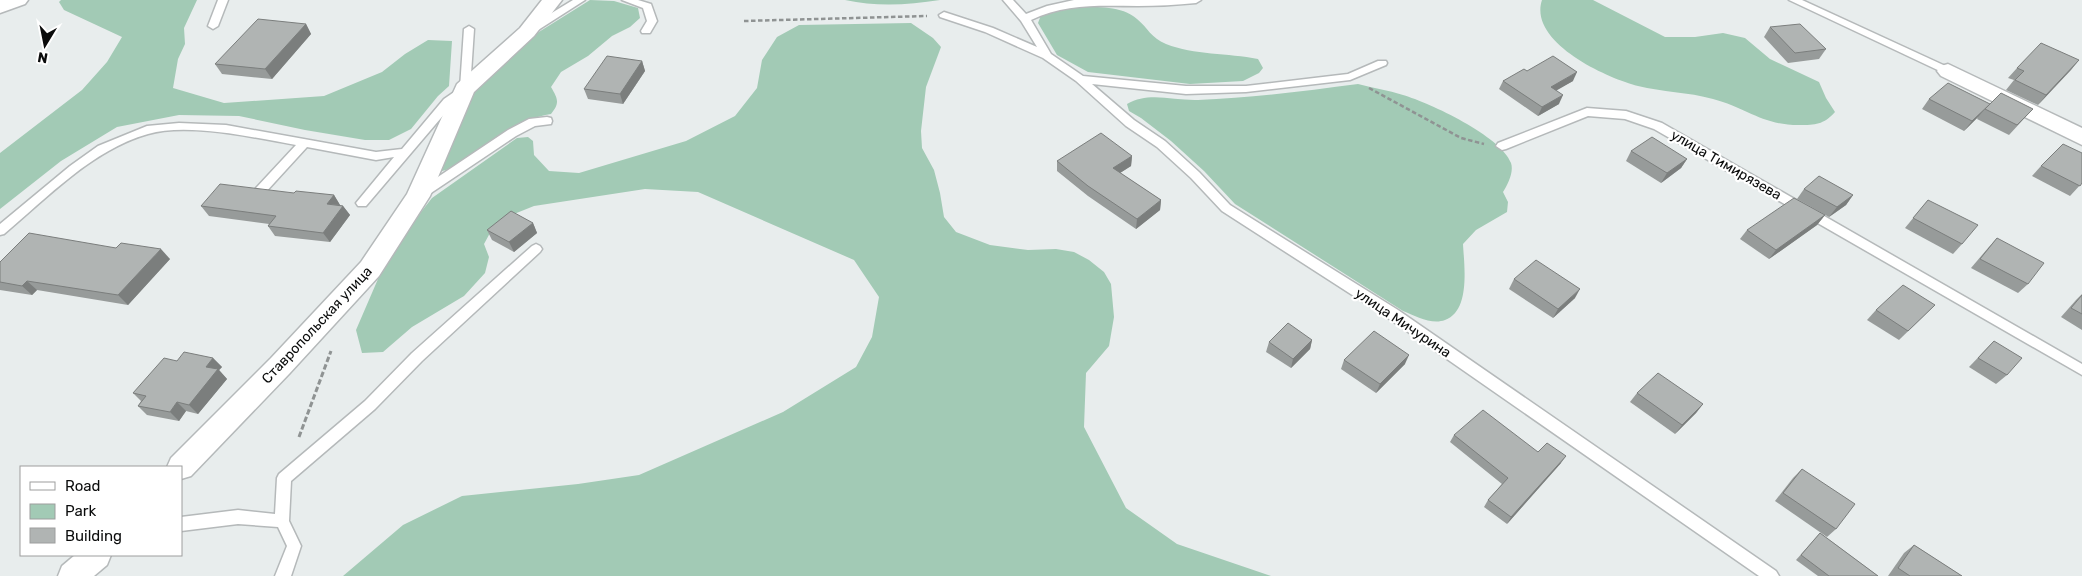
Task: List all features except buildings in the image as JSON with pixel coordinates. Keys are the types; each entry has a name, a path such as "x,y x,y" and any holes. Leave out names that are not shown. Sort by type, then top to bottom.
{"street":[{"path":"0,7 18,0"},
{"name":"Ставропольская улица","path":"182,466 280,366 370,269 418,196 465,89 527,32 552,0"},
{"path":"1948,71 2082,137"}],"lane":[{"path":"213,26 223,0"},
{"path":"527,32 580,0"},
{"path":"627,0 648,6 652,22 646,31"},
{"path":"1008,0 1025,18 1047,56"},
{"path":"1025,18 1054,3 1081,1 1150,3 1196,0"},
{"path":"1794,0 1948,71"},
{"path":"944,15 989,30 1047,56"},
{"path":"362,203 448,102 465,89 469,29"},
{"name":"улица Мичурина","path":"1047,56 1080,79 1130,123 1161,144 1195,175 1226,208 1393,314 1771,576"},
{"path":"1080,79 1186,90 1246,90 1350,77 1382,63"},
{"name":"улица Тимирязева","path":"1502,146 1587,112 1626,115 1658,126 2082,370"},
{"path":"418,196 512,133 533,122 547,121"},
{"path":"0,231 74,169 102,149 147,130 179,127 226,129 376,156 405,152"},
{"path":"260,191 304,144"},
{"path":"283,576 294,546 282,521 284,478 370,405 417,358 536,249"},
{"path":"182,524 238,517 282,521"}],"path":[{"path":"744,22 944,15"},
{"path":"1350,77 1461,138 1481,144 1502,146"},
{"path":"284,478 334,344"}],"green space":[{"path":"61,0 197,0 184,28 185,44 178,59 173,88 224,103 324,96 382,72 405,54 428,40 452,41 449,86 438,96 411,129 389,140 365,140 239,116 179,115 117,127 61,161 0,209 0,153 82,90 107,62 122,37 64,10 59,2"},
{"path":"590,0 614,1 638,8 640,18 630,27 612,36 588,56 561,72 551,87 557,104 551,114 524,122 486,144 450,169 442,171 439,167 472,93 534,35"},
{"path":"845,0 940,0 916,3 869,4"},
{"path":"1542,0 1593,0 1665,37 1695,37 1723,33 1745,38 1770,59 1819,82 1835,112 1828,119 1817,124 1788,125 1765,120 1713,99 1647,88 1624,82 1590,66 1558,44 1547,30 1541,15"},
{"path":"1078,6 1124,11 1137,19 1161,42 1188,50 1258,59 1263,68 1259,73 1243,81 1190,84 1088,72 1057,55 1038,23 1041,15 1053,9"},
{"path":"911,23 933,38 941,47 926,87 921,131 922,148 934,170 944,217 956,232 990,245 1028,250 1056,249 1074,252 1089,260 1104,272 1111,284 1114,317 1109,346 1086,373 1084,427 1126,508 1177,544 1271,576 343,576 403,525 462,496 578,484 639,475 783,412 856,367 872,337 879,297 854,260 698,192 645,189 534,206 509,216 490,233 484,244 489,257 485,273 464,296 412,327 383,352 362,353 356,330 381,272 432,198 517,138 528,137 533,141 534,155 549,171 579,173 686,141 735,116 757,88 762,60 777,37 799,25"},
{"path":"1358,84 1403,95 1446,113 1494,142 1505,153 1511,163 1509,182 1503,192 1508,202 1507,212 1476,230 1463,244 1465,274 1462,297 1459,307 1453,315 1445,320 1429,321 1403,311 1235,204 1204,171 1171,141 1129,111 1127,104 1135,100 1153,97 1189,100 1218,99"}]}
